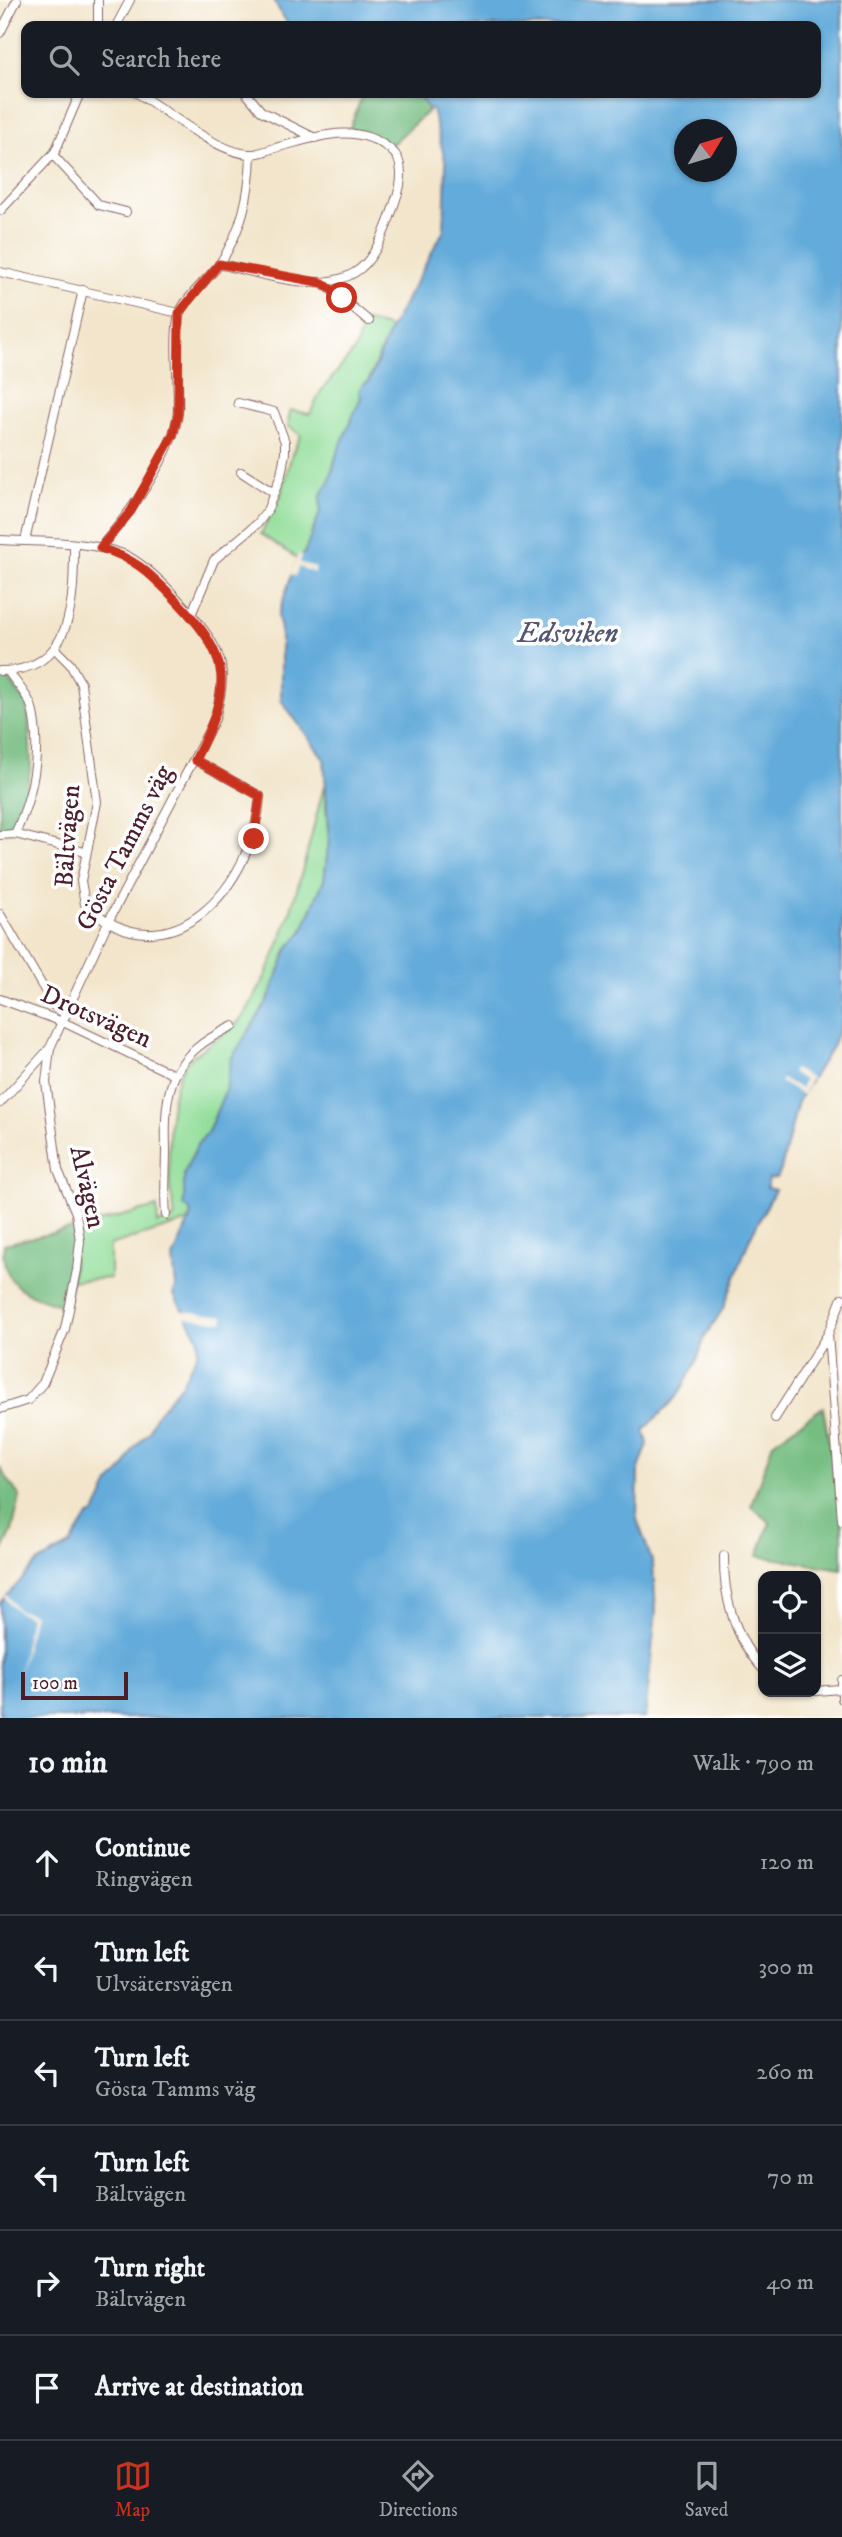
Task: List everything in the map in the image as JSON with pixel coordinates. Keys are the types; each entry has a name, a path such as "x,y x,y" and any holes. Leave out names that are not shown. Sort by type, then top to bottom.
{"street":[{"path":"0,33 17,0"},
{"path":"98,0 98,21"},
{"path":"119,21 130,0"},
{"path":"0,211 53,155 78,98"},
{"path":"146,98 230,150 251,154 315,138 359,132 394,151 400,160 397,198 371,258 356,272 323,283 219,264"},
{"path":"250,98 261,111 315,138"},
{"path":"100,548 131,511 173,435 178,414 179,313 219,264 241,221 250,192 251,154"},
{"path":"53,155 99,205 126,212"},
{"path":"0,272 179,313"},
{"path":"323,283 369,321"},
{"path":"25,541 83,290"},
{"path":"191,615 214,560 258,523 274,492 285,453 285,442 274,412 238,403"},
{"path":"241,472 274,492"},
{"name":"Gösta Tamms väg","path":"0,540 100,548 125,555 144,568 191,615 211,642 221,668 215,719 108,922 63,1022"},
{"path":"15,834 30,802 36,761 32,706 4,671 34,664 56,650 74,601 74,545"},
{"name":"Bältvägen","path":"56,650 70,664 85,702 97,802 81,881 85,904 108,922 134,931 167,933 181,929 220,898 254,839 260,796 195,760"},
{"path":"0,835 15,834 85,852"},
{"path":"0,914 63,1022"},
{"name":"Drotsvägen","path":"0,999 63,1022 174,1075"},
{"name":"Alvägen","path":"0,1409 28,1401 43,1383 65,1329 77,1270 80,1241 76,1213 58,1170 46,1082 50,1048 63,1022"},
{"path":"166,1215 164,1113 174,1075 194,1049 233,1026"},
{"path":"0,1103 50,1048"},
{"path":"775,1418 828,1334 842,1298"},
{"path":"828,1334 842,1520"},
{"path":"724,1556 723,1577 733,1619 746,1646 758,1662"},
{"path":"821,1689 841,1684 842,1699"}],"green space":[{"path":"361,98 421,98 429,110 390,146 350,128"},
{"path":"364,321 391,328 336,456 329,483 321,494 320,512 304,554 297,558 261,534 281,495 292,454 301,435 288,426 290,410 310,414 321,391 355,350"},
{"path":"7,677 28,705 31,764 25,800 12,830 0,831 0,678"},
{"path":"324,786 329,840 324,880 302,932 288,948 268,1000 232,1059 226,1089 208,1132 197,1145 184,1174 191,1216 187,1222 110,1245 110,1278 72,1281 75,1228 157,1207 158,1224 174,1219 170,1188 169,1133 178,1078 191,1058 239,1022 261,986 284,931"},
{"path":"75,1228 72,1281 65,1307 30,1294 13,1281 4,1260 4,1244"},
{"path":"823,1407 839,1503 842,1503 842,1569 758,1556 770,1522 751,1506 773,1443"},
{"path":"0,1468 20,1497 12,1531 0,1556"}],"water":[{"name":"Edsviken","path":"273,0 842,0 842,1020 833,1045 798,1101 781,1170 777,1178 769,1179 767,1188 775,1190 749,1240 724,1307 705,1337 696,1363 677,1397 644,1430 648,1443 638,1472 637,1519 653,1564 656,1611 645,1718 0,1718 0,1603 37,1563 70,1545 88,1517 95,1513 109,1484 125,1467 133,1449 149,1432 154,1418 182,1383 197,1354 199,1339 174,1295 176,1287 173,1258 191,1216 190,1210 184,1206 184,1174 197,1145 208,1132 226,1089 231,1059 268,1000 288,948 302,932 324,880 329,840 324,759 281,700 281,630 278,616 297,558 304,554 320,512 321,494 329,483 336,456 361,397 359,391 363,384 369,382 391,328 444,230 446,164 432,109 429,110 421,98 821,98 821,21 286,21"}],"pier":[{"path":"298,554 302,555 300,563 316,567 314,573 299,567 295,576 290,574"},
{"path":"794,1069 811,1078 803,1095 780,1082 782,1079 800,1088 804,1080 792,1073"},
{"path":"182,1311 224,1316 223,1322 182,1317"},
{"path":"7,1595 18,1610 34,1614 18,1680 30,1617 18,1612 4,1597"}],"route":[{"path":"254,839 260,796 195,760 215,719 220,698 222,682 218,655 191,615 144,568 125,555 100,548 131,511 173,435 178,414 179,313 219,264 323,283 342,298"}]}
